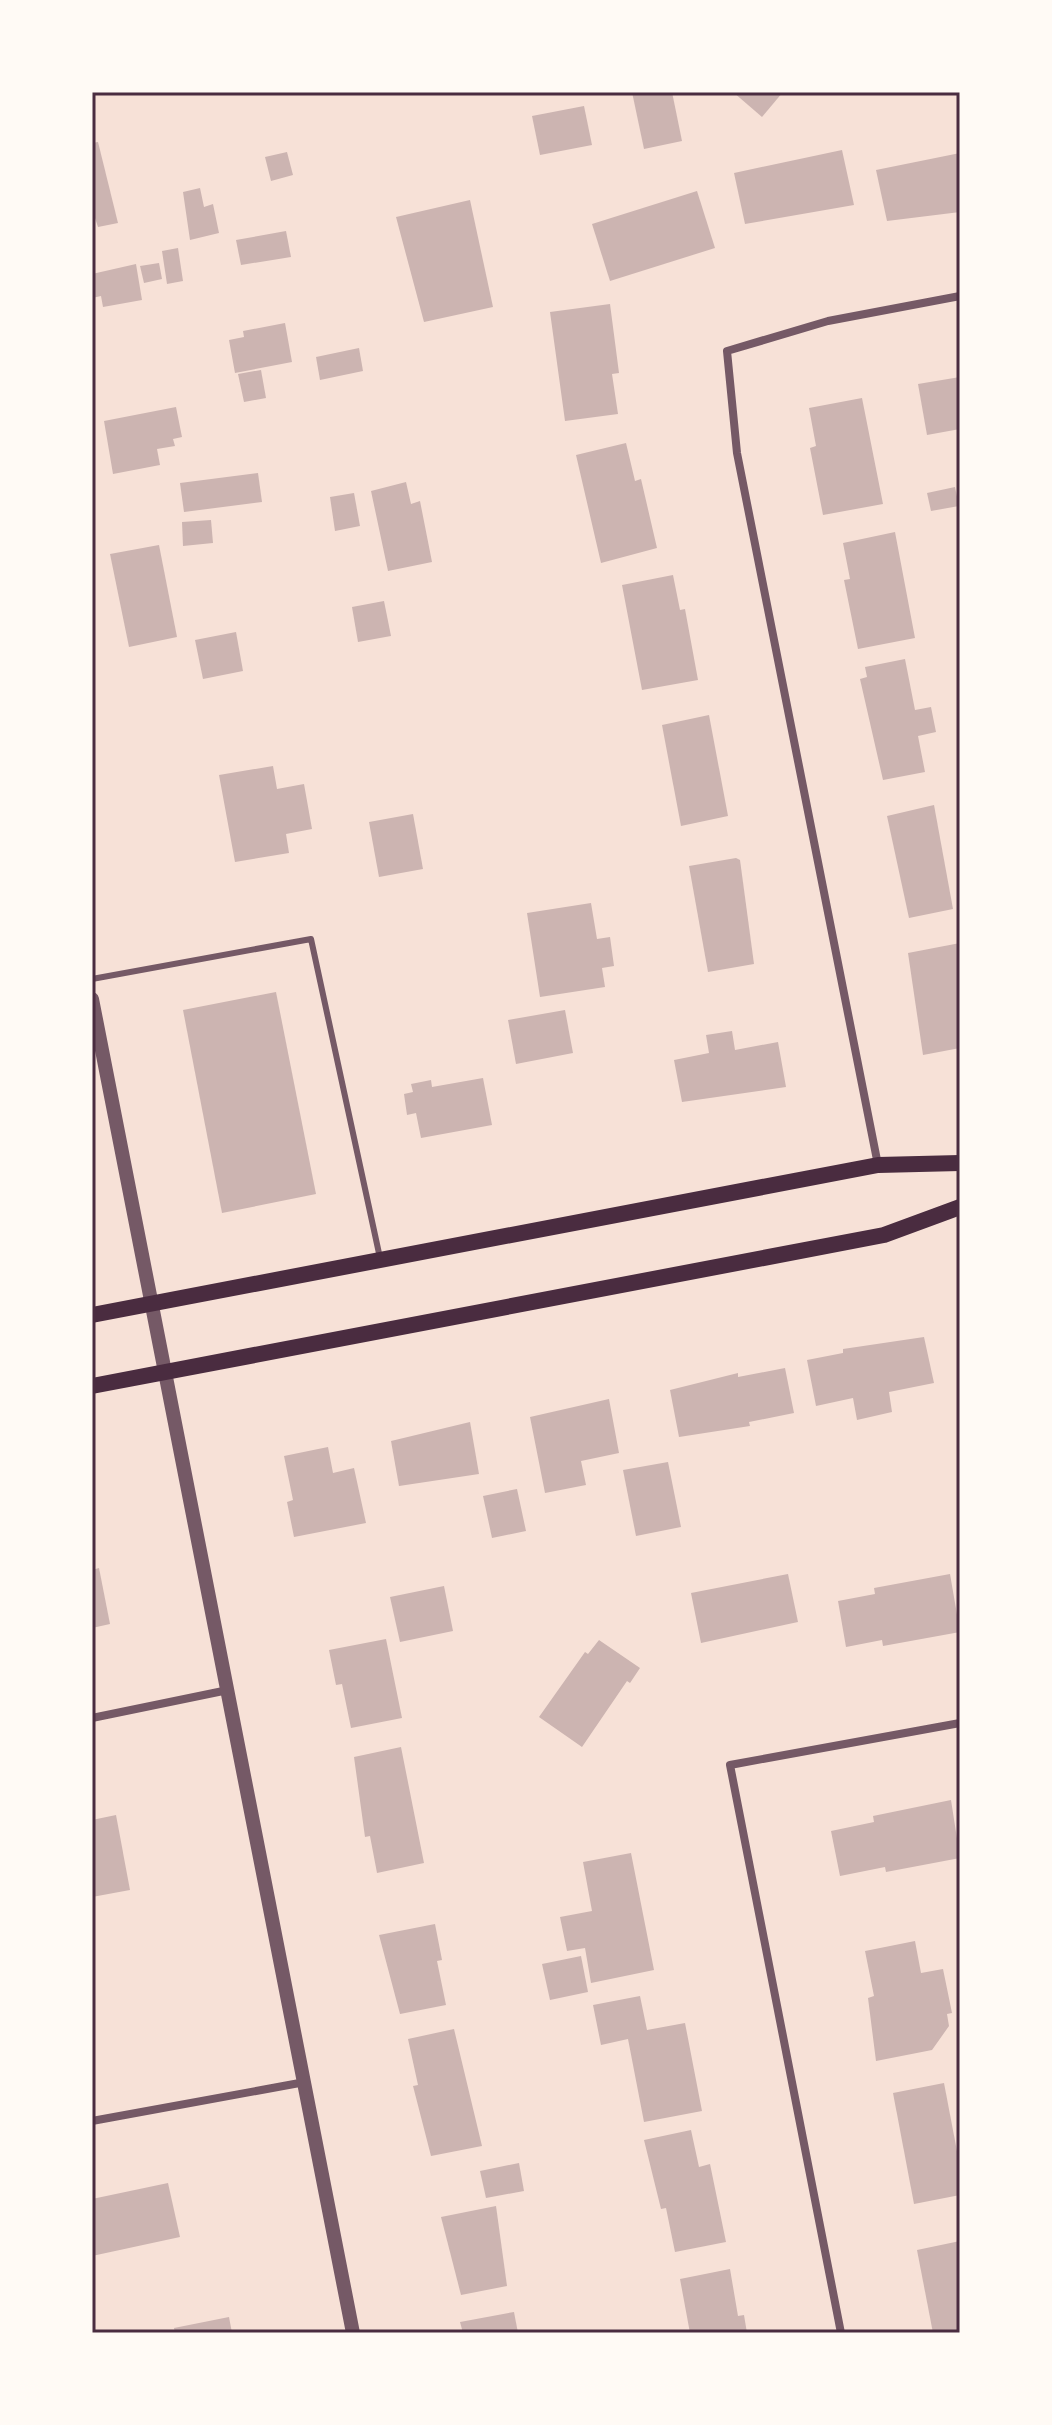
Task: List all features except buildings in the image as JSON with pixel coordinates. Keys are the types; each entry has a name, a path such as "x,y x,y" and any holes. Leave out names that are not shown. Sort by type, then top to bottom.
{"main road":[{"path":"92,1315 878,1165 960,1163"},
{"path":"92,1386 884,1235 960,1207"}],"street":[{"path":"878,1165 737,453 727,351 828,321 960,296"},
{"path":"92,999 353,2333"},
{"path":"92,1718 228,1690"},
{"path":"841,2333 730,1765 960,1723"},
{"path":"92,2121 305,2082"}],"lane":[{"path":"92,979 311,939 380,1261"}]}
